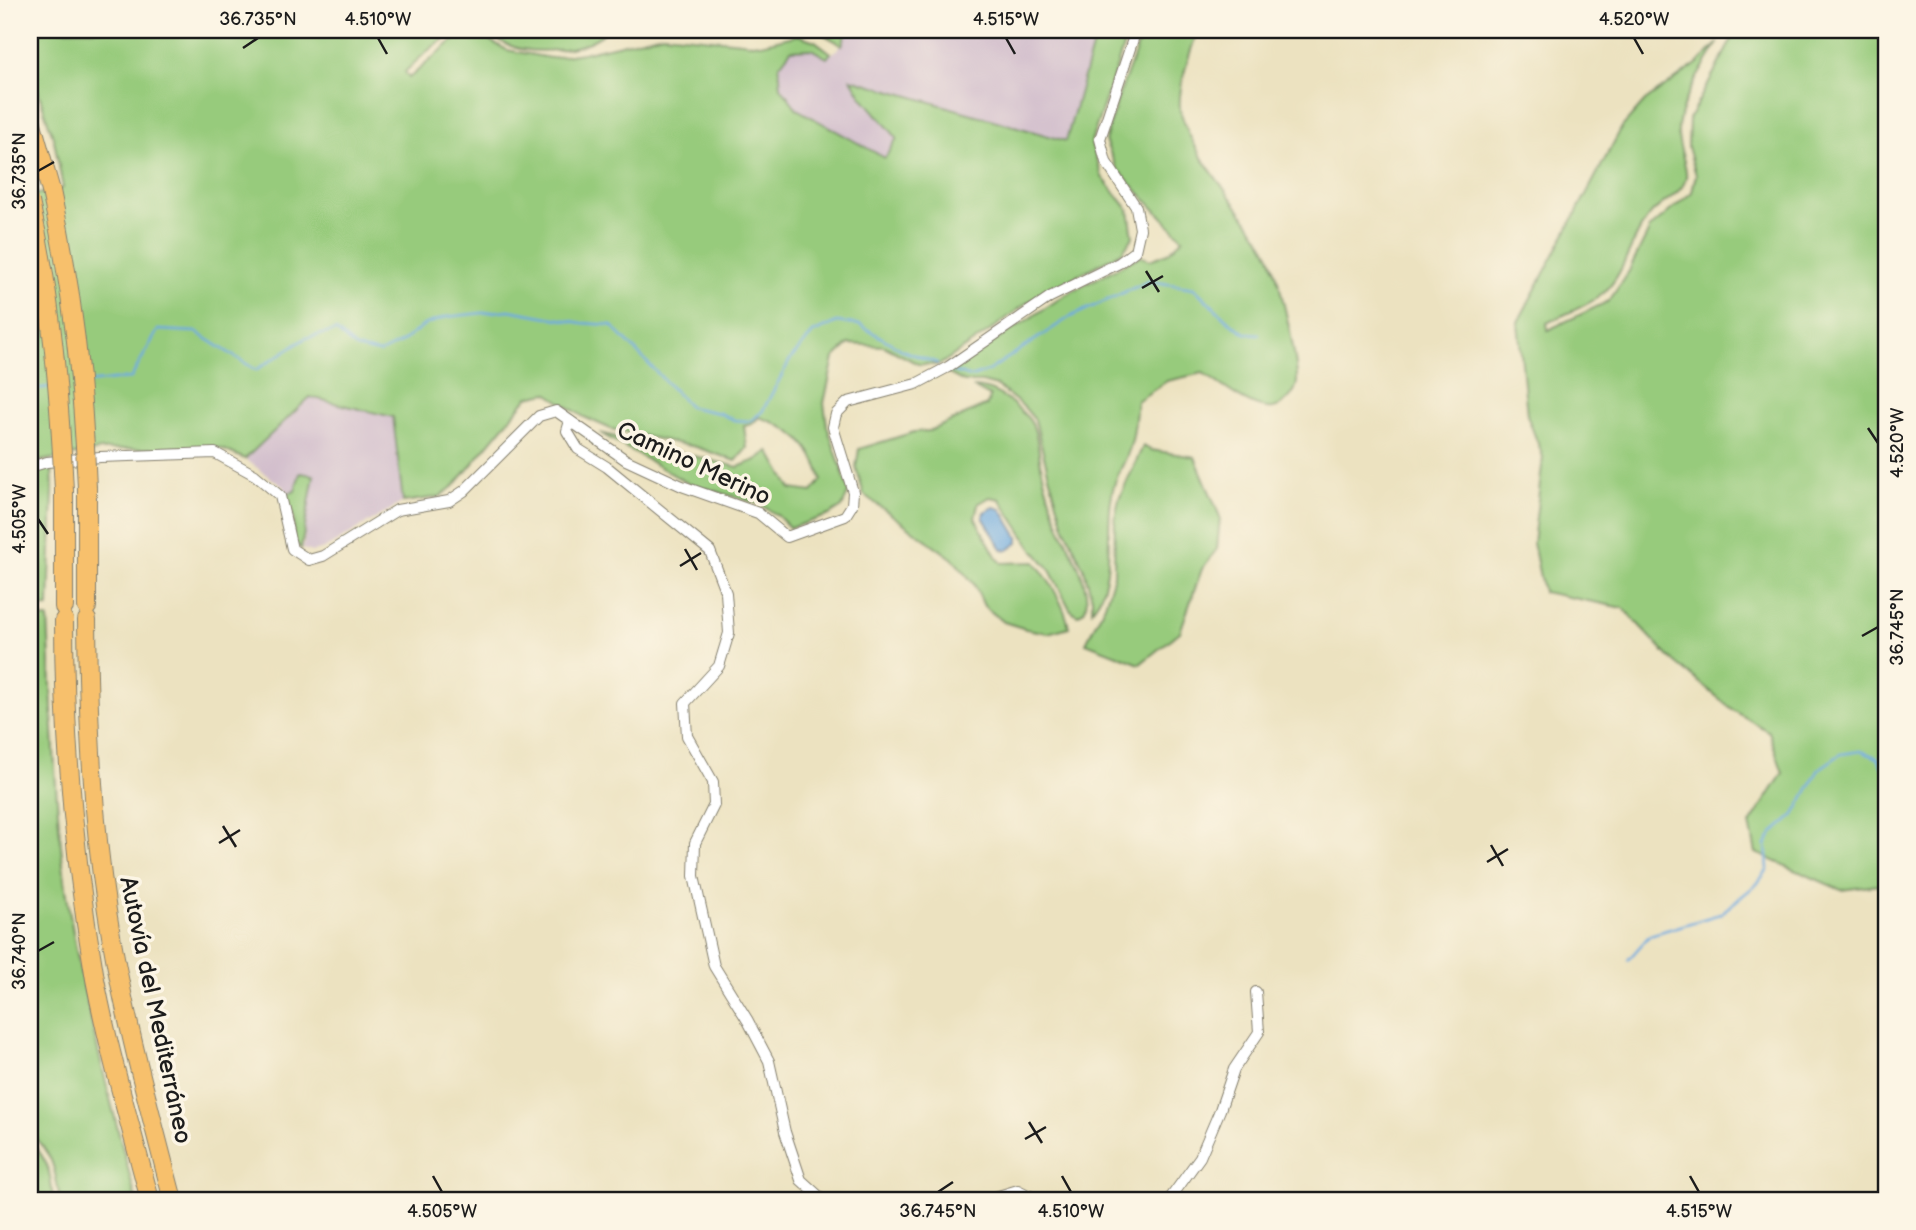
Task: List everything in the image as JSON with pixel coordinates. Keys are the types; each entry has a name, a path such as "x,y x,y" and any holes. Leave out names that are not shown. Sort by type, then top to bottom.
{"highway":[{"name":"Autovía del Mediterráneo","path":"30,117 51,191 71,288 77,334 87,488 87,613 92,774 106,910 139,1068 173,1200"},
{"name":"Autovía del Mediterráneo","path":"30,202 54,336 64,490 69,790 96,981 150,1200"}],"street":[{"name":"Camino Merino","path":"30,467 47,462 100,457 215,453 255,475 280,496 292,549 309,560 323,556 397,510 449,501 464,491 539,416 556,411 626,460 682,486 758,513 787,537 845,516 852,505 853,492 833,427 836,414 848,402 916,384 948,367 1050,298 1119,263 1135,251 1140,229 1136,207 1106,162 1100,139 1136,30"},
{"path":"570,421 567,431 578,449 607,467 710,551 726,593 729,633 719,666 685,703 687,736 713,782 714,805 695,843 694,876 714,966 769,1061 785,1132 801,1180 823,1200"},
{"path":"1169,1200 1200,1157 1234,1069 1259,1032 1256,992"},
{"path":"985,1200 1017,1189 1038,1200"}],"shaded area":[{"path":"847,30 1097,30 1066,141 852,80 862,97 897,138 885,158 797,109 781,87 779,66 790,50 811,49 827,58 842,45"},
{"path":"310,397 393,417 403,502 324,549 312,552 303,549 313,475 295,491 287,494 284,487 245,459"}],"green space":[{"path":"30,30 464,30 439,42 425,53 405,72 409,78 463,35 483,37 507,50 550,58 663,34 761,44 798,35 815,41 831,53 827,58 811,49 791,50 779,66 781,87 797,109 885,158 897,138 862,97 851,79 1066,141 1097,30 1129,30 1091,142 1102,177 1129,210 1133,237 1122,252 1028,302 939,365 918,364 884,346 849,344 834,358 824,403 827,426 849,491 842,507 829,515 790,528 777,515 759,504 688,483 600,433 738,467 769,451 791,489 812,492 822,480 818,467 800,439 782,427 759,417 752,424 744,426 747,448 736,461 696,447 611,429 584,417 547,393 528,397 455,485 439,497 403,502 393,417 310,397 245,459 222,449 195,447 100,450 30,463 30,196 63,188 54,140 30,67"},
{"path":"473,30 607,30 587,43 546,51 508,45 484,32"},
{"path":"816,30 847,30 842,45"},
{"path":"1144,30 1198,30 1182,83 1181,113 1197,150 1268,252 1287,316 1297,382 1289,398 1273,408 1256,406 1203,373 1167,381 1137,401 1131,444 1112,491 1104,586 1092,610 1092,598 1084,569 1064,526 1035,420 1024,407 997,386 982,382 964,382 947,373 1065,295 1140,256 1150,260 1168,253 1183,239 1117,169 1105,141"},
{"path":"1737,30 1886,30 1886,884 1841,890 1756,853 1750,824 1783,773 1769,732 1733,710 1670,658 1623,608 1543,592 1533,543 1543,457 1527,415 1518,322 1622,127 1645,101 1698,63 1718,43 1681,112 1678,135 1686,168 1684,183 1654,210 1643,224 1609,288 1588,304 1547,323 1548,330 1609,301 1629,271 1650,228 1692,192 1696,175 1688,147 1689,119"},
{"path":"973,387 1003,397 1032,423 1050,499 1084,584 1085,609 1077,615 1070,609 1049,568 1031,547 1000,499 990,497 978,504 975,518 1002,563 1035,562 1056,593 1069,627 1048,633 1004,622 984,606 974,584 953,559 864,495 856,467 859,449 914,432 929,431 987,405 990,396"},
{"path":"1143,446 1151,450 1195,457 1220,517 1217,549 1202,569 1180,632 1140,664 1086,643 1105,605 1114,575 1115,517 1119,499"},
{"path":"52,467 49,607 30,608 30,473"},
{"path":"300,473 314,475 301,549 293,540 294,519 287,494 295,491"},
{"path":"48,618 57,804 70,915 92,1023 136,1200 60,1200 49,1156 30,1133 30,619"},
{"path":"30,1141 42,1155 48,1168 53,1200 30,1200"}],"water":[{"path":"994,507 1001,509 1018,537 1018,543 1008,550 1002,549 983,517 984,512"}],"waterway":[{"path":"952,371 971,377 988,371 1070,317 1149,281 1194,288 1227,320 1245,333 1259,334"},
{"path":"87,383 131,378 158,330 196,332 256,370 306,338 336,331 356,348 380,353 402,342 424,325 446,317 509,310 582,323 611,325 690,407 719,413 734,420 750,421 762,412 790,360 813,333 837,322 860,325 904,351 937,363"},
{"path":"30,390 49,387"},
{"path":"1628,960 1650,935 1720,914 1757,884 1768,869 1766,845 1772,834 1794,815 1819,769 1841,754 1861,751 1878,758 1886,775"}]}
